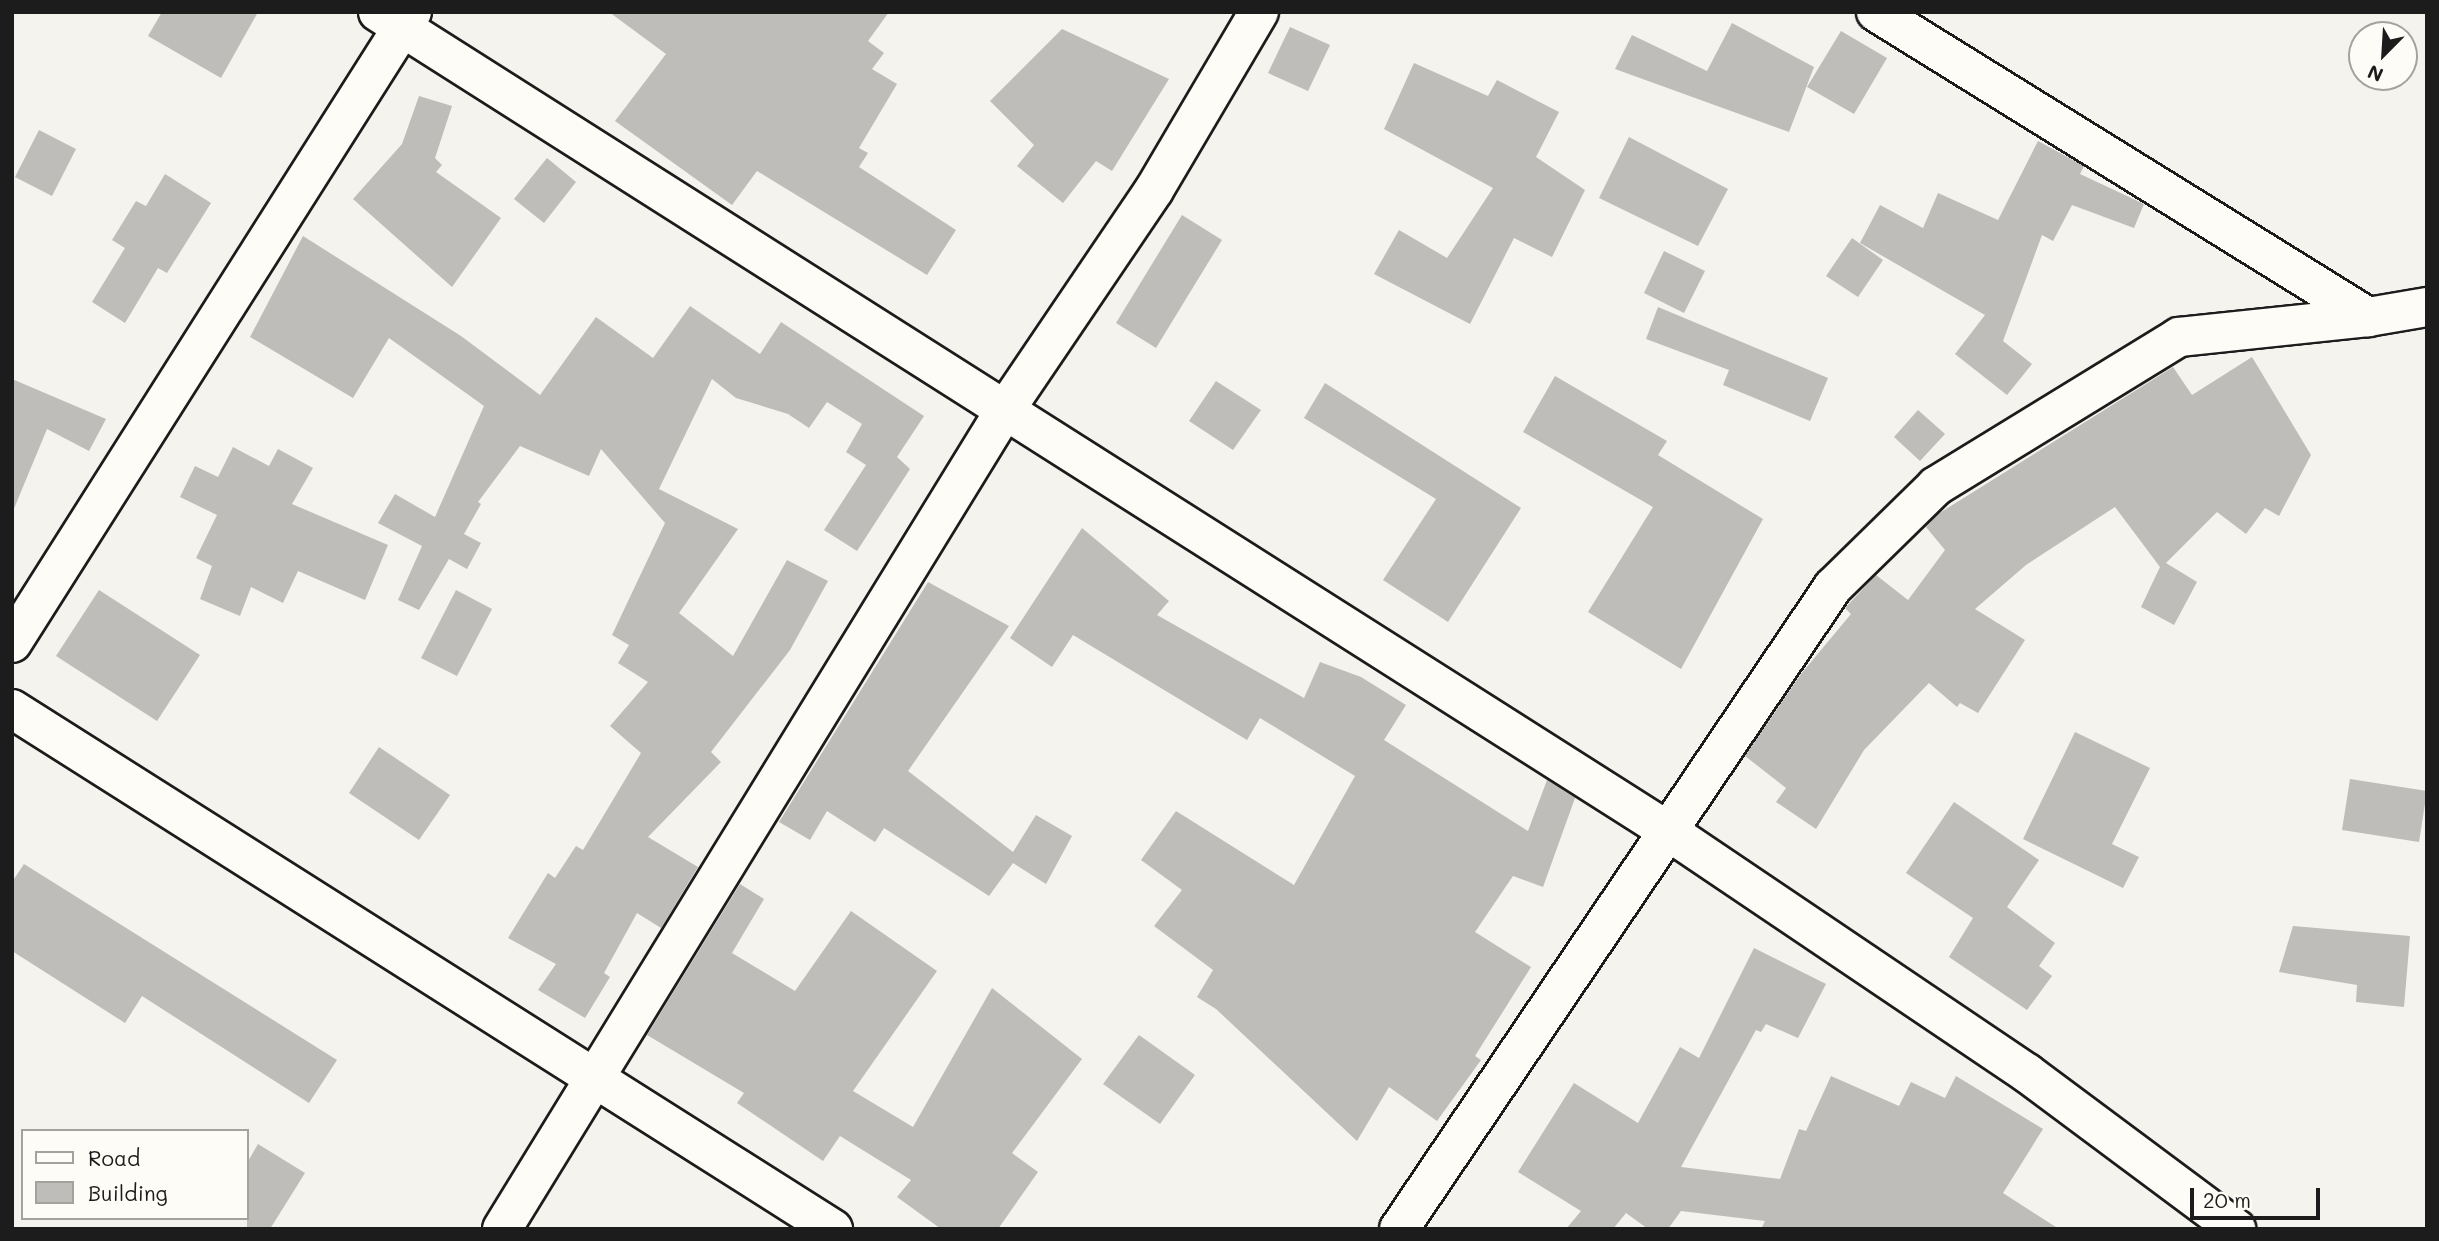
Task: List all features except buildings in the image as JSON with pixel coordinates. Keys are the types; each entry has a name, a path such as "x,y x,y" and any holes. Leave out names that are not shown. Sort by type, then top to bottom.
{"street":[{"path":"502,1229 1003,413 1154,190 1259,12"},
{"path":"1876,12 2368,317"},
{"path":"12,643 397,17 1003,413 1668,831 2027,1073 2235,1229"},
{"path":"1399,1229 1833,587 1936,486 2179,337 2368,317 2427,307"},
{"path":"12,709 833,1229"}]}
